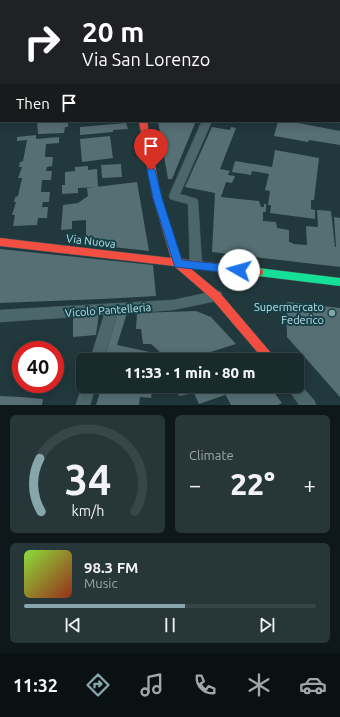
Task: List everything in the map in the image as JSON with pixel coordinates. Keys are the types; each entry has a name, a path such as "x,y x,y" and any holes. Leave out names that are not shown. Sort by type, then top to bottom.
{"street":[{"path":"143,122 151,170 178,264 216,296 265,353"},
{"path":"174,196 207,122"},
{"path":"158,198 174,196 193,202 196,264"},
{"name":"Via Nuova","path":"0,242 340,282"},
{"name":"Vicolo Pantelleria","path":"1,317 173,305 216,296"},
{"path":"99,353 112,310"},
{"path":"83,405 87,393"},
{"path":"299,393 309,405"}],"building":[{"path":"37,122 68,122 68,127 65,127 64,133 38,134"},
{"path":"158,122 196,122 172,179 168,179"},
{"path":"278,122 293,122 340,131 340,145 309,140 308,142 274,136"},
{"path":"126,123 128,129 80,135 80,127"},
{"path":"212,127 230,130 231,127 236,128 220,169 230,171 228,175 235,176 232,183 226,182 221,197 259,201 261,207 264,207 264,204 266,204 266,212 263,212 263,221 276,222 277,228 289,230 289,242 293,244 307,245 306,226 318,227 317,210 331,211 335,247 334,217 340,218 340,267 212,252 215,193 185,187"},
{"path":"36,135 36,139 59,137 59,143 46,144 45,157 53,157 52,166 47,167 46,171 52,171 51,180 42,180 41,192 50,192 49,202 43,202 42,207 48,207 47,218 38,218 37,225 13,226 15,215 12,215 16,202 14,202 15,197 18,196 22,178 18,178 22,167 19,167 20,162 23,161 27,140 17,141 17,137"},
{"path":"110,136 113,158 82,162 80,139"},
{"path":"275,150 319,158 314,200 311,200 311,209 315,210 315,219 270,213 271,205 268,205 270,191 265,190 269,174 252,171 251,175 232,172 235,161 272,167"},
{"path":"121,164 122,177 102,178 101,165"},
{"path":"88,166 88,170 97,169 98,187 78,188 78,193 62,194 62,185 65,185 65,172 75,171 75,167"},
{"path":"137,182 149,251 86,244 86,220 72,221 72,229 61,230 63,205 78,203 88,196 87,188"},
{"path":"0,249 153,265 156,296 0,303"},
{"path":"286,303 340,308 340,397 304,356 304,353 301,353 287,337"},
{"path":"196,311 211,317 236,344 207,353 161,353 151,344 143,344 141,329 136,329 137,313"},
{"path":"114,313 127,313 117,345 154,353 103,353"},
{"path":"99,314 96,335 73,337 73,316"},
{"path":"100,393 152,393 151,398 140,397 139,405 96,405"},
{"path":"178,393 194,393 179,396"},
{"path":"194,393 224,393 225,395 199,404"},
{"path":"225,393 274,393 282,403 278,405 231,405"},
{"path":"0,396 43,399 42,405 0,405"}],"traffic: fast":[{"path":"258,272 340,282"}],"traffic: jam":[{"path":"143,122 157,198 178,264 216,296 265,353"},
{"path":"0,242 258,272"}],"place":[{"name":"Supermercato Federico","path":"332,313"}],"route":[{"path":"151,170 178,264 196,264 239,270"}]}
